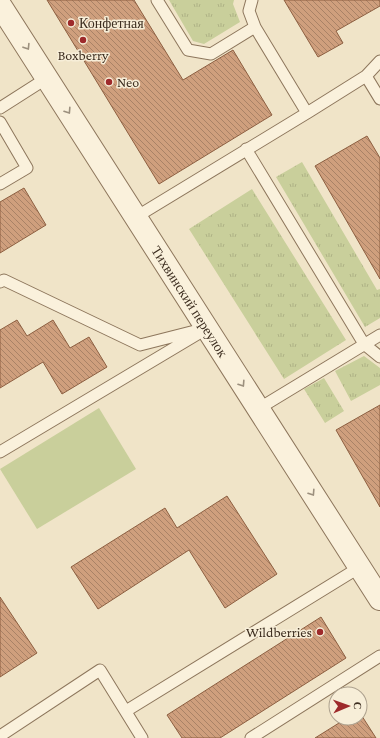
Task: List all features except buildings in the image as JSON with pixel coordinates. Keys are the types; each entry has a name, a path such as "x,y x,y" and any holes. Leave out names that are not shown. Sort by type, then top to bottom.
{"street":[{"name":"Тихвинский переулок","path":"0,5 380,599"}],"lane":[{"path":"157,0 188,50 210,54 255,27"},
{"path":"252,0 249,11 255,27 307,112"},
{"path":"136,217 366,76 380,61"},
{"path":"366,76 380,99"},
{"path":"0,108 47,78"},
{"path":"0,122 27,168 0,184"},
{"path":"246,149 364,344 380,357"},
{"path":"0,282 4,280 140,345 206,328"},
{"path":"0,452 206,328"},
{"path":"258,409 380,335"},
{"path":"126,712 360,568"},
{"path":"252,738 380,656"},
{"path":"0,736 100,670 142,738"}],"green space":[{"path":"169,0 234,0 233,4 240,22 204,44 193,41"},
{"path":"302,162 377,290 380,289 380,318 365,327 276,177"},
{"path":"252,189 346,340 284,379 189,229"},
{"path":"364,356 380,368 380,385 351,401 335,371"},
{"path":"324,378 344,411 325,423 304,389"},
{"path":"99,408 136,469 37,529 0,469"}],"place":[{"name":"Конфетная","path":"71,23"},
{"name":"Boxberry","path":"83,40"},
{"name":"Neo","path":"109,82"},
{"name":"Wildberries","path":"320,632"}]}
